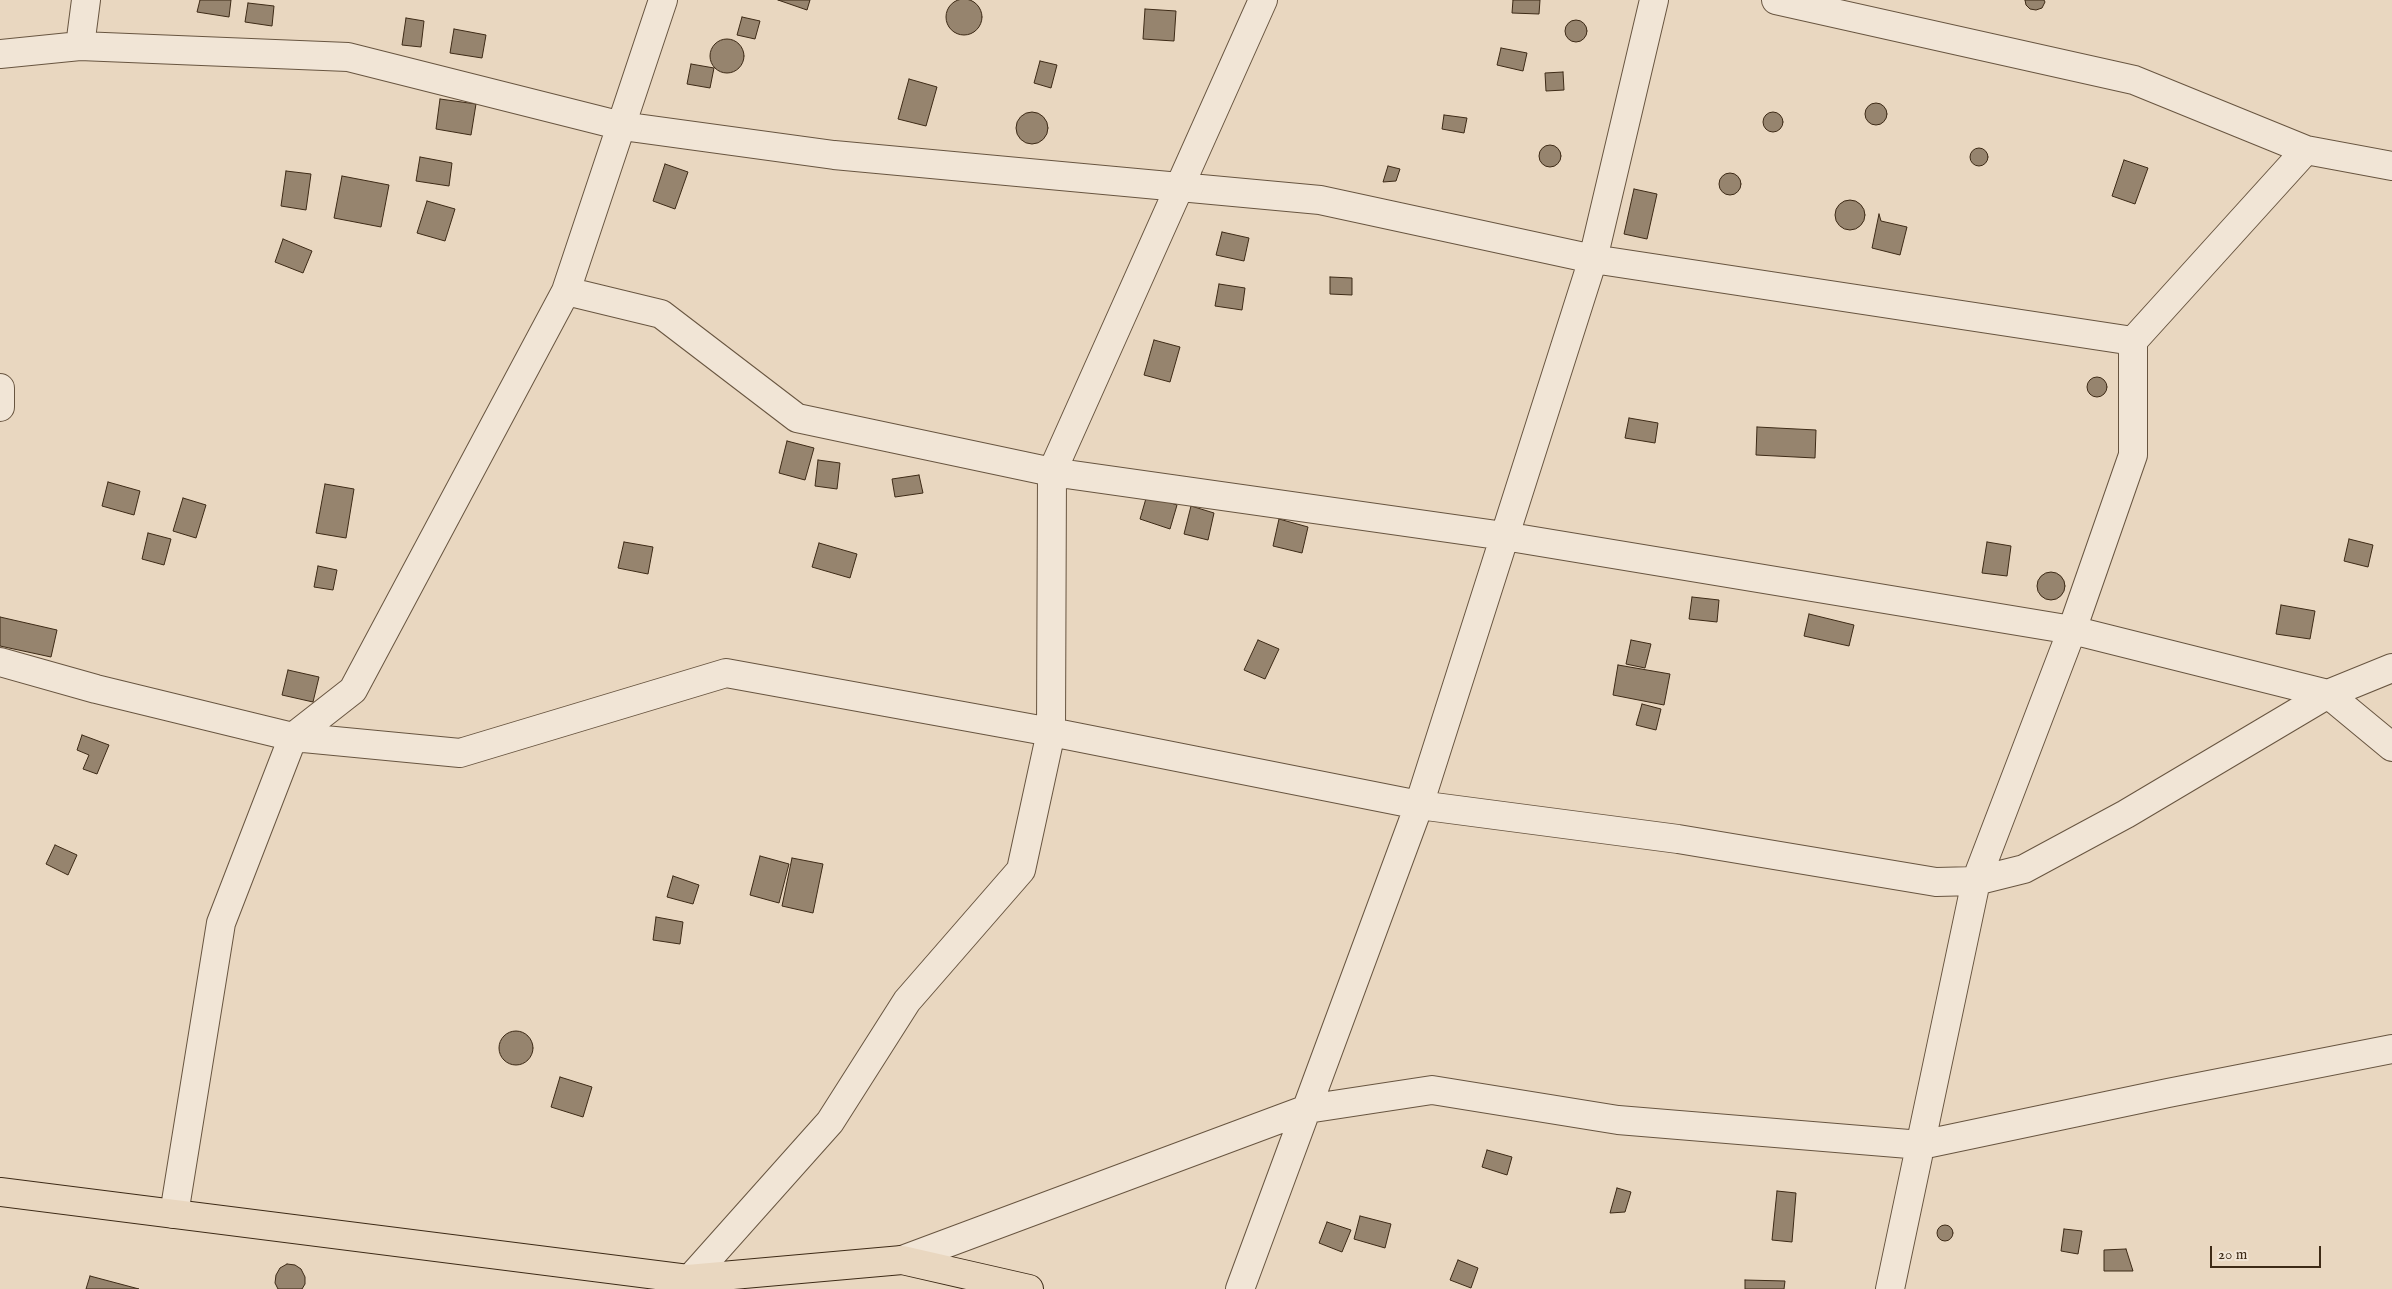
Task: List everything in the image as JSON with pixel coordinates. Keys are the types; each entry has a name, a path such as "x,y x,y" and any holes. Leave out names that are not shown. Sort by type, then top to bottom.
{"main road":[{"path":"0,1192 684,1284 902,1260 1029,1289"}],"street":[{"path":"80,46 86,0"},
{"path":"174,1214 222,923 293,736 352,690 566,291 663,0"},
{"path":"684,1284 830,1122 907,1001 1021,870 1051,732 1052,472 1263,0"},
{"path":"1240,1289 1420,805 1593,259 1654,0"},
{"path":"1776,0 2134,80 2306,150 2392,166"},
{"path":"0,54 80,46 348,56 622,126 834,155 1320,200 1593,259 2133,341"},
{"path":"1890,1289 1976,881 2072,630 2133,456 2133,341 2306,150"},
{"path":"566,291 661,314 797,418 1052,472 1504,536 2072,630 2328,694 2392,747"},
{"path":"0,388 0,407"},
{"path":"0,662 96,689 293,736 460,753 726,673 1051,732 1420,805 1678,839 1936,882 1976,881 2024,869 2126,814 2328,694 2392,668"},
{"path":"902,1260 1307,1109 1432,1090 1618,1120 1921,1145 2168,1093 2392,1050"}],"building":[{"path":"964,-1 971,0 977,4 981,10 981,24 977,30 971,34 964,35 957,34 951,30 947,24 946,17 947,10 951,4 957,0"},
{"path":"200,0 231,0 229,17 197,12"},
{"path":"778,0 810,0 807,10"},
{"path":"1513,0 1540,0 1539,14 1512,13"},
{"path":"2025,0 2044,0 2045,2 2042,8 2036,10 2030,9 2026,5"},
{"path":"248,3 274,6 272,26 245,22"},
{"path":"1145,9 1176,11 1174,41 1143,39"},
{"path":"742,17 760,21 755,39 737,35"},
{"path":"406,18 424,21 421,47 402,45"},
{"path":"1576,20 1584,23 1587,31 1584,39 1576,42 1568,39 1565,31 1568,23"},
{"path":"454,29 486,35 482,58 450,53"},
{"path":"727,39 734,40 739,44 743,49 743,63 739,68 734,72 727,73 720,72 715,68 711,63 710,56 711,49 715,44 720,40"},
{"path":"1501,48 1527,53 1523,71 1497,65"},
{"path":"1040,61 1057,65 1051,88 1034,83"},
{"path":"691,64 714,68 710,88 687,84"},
{"path":"1563,72 1564,90 1546,91 1545,73"},
{"path":"909,79 937,87 926,126 898,119"},
{"path":"440,99 476,104 471,135 436,129"},
{"path":"1872,103 1880,103 1887,110 1887,118 1880,125 1872,125 1865,118 1865,110"},
{"path":"1032,112 1038,113 1043,117 1047,122 1047,134 1043,139 1038,143 1032,144 1026,143 1021,139 1017,134 1016,128 1017,122 1021,117 1026,113"},
{"path":"1773,112 1780,115 1783,122 1780,129 1773,132 1766,129 1763,122 1766,115"},
{"path":"1444,115 1467,118 1464,133 1442,129"},
{"path":"1550,145 1558,148 1561,156 1558,164 1550,167 1542,164 1539,156 1542,148"},
{"path":"1979,148 1987,153 1988,157 1983,165 1979,166 1971,161 1970,157 1975,149"},
{"path":"420,157 452,163 449,186 416,181"},
{"path":"2124,160 2148,168 2135,204 2112,196"},
{"path":"665,164 688,172 675,209 653,201"},
{"path":"1388,166 1400,169 1396,181 1383,182"},
{"path":"286,171 311,174 306,210 281,206"},
{"path":"1730,173 1738,176 1741,184 1738,192 1730,195 1722,192 1719,184 1722,176"},
{"path":"342,176 389,185 381,227 334,218"},
{"path":"1634,189 1657,194 1647,239 1624,234"},
{"path":"1850,200 1861,204 1865,215 1861,226 1850,230 1839,226 1835,215 1839,204"},
{"path":"427,201 455,209 445,241 417,233"},
{"path":"1879,214 1881,221 1907,227 1900,255 1872,248"},
{"path":"1222,232 1249,238 1244,261 1216,255"},
{"path":"283,239 312,251 303,273 275,262"},
{"path":"1330,277 1352,278 1352,295 1330,294"},
{"path":"1219,284 1245,288 1242,310 1215,306"},
{"path":"1154,340 1180,347 1170,382 1144,375"},
{"path":"2097,377 2104,380 2107,387 2104,394 2097,397 2090,394 2087,387 2090,380"},
{"path":"1629,418 1658,423 1655,443 1625,438"},
{"path":"1757,427 1816,430 1815,458 1756,455"},
{"path":"787,441 814,448 805,480 779,473"},
{"path":"818,460 840,463 837,489 815,486"},
{"path":"919,475 923,493 895,497 892,479"},
{"path":"108,482 140,491 134,515 102,506"},
{"path":"325,484 354,489 346,538 316,533"},
{"path":"1147,495 1177,505 1170,529 1140,519"},
{"path":"183,498 206,505 196,538 173,531"},
{"path":"1191,506 1214,513 1208,540 1184,534"},
{"path":"1279,519 1308,527 1302,553 1273,546"},
{"path":"148,533 171,539 164,565 142,559"},
{"path":"2349,539 2373,545 2368,567 2344,561"},
{"path":"624,542 653,547 648,574 618,568"},
{"path":"1987,542 2011,546 2007,576 1982,573"},
{"path":"819,543 857,554 850,578 812,567"},
{"path":"318,566 337,570 333,590 314,587"},
{"path":"2051,572 2061,576 2065,586 2061,596 2051,600 2041,596 2037,586 2041,576"},
{"path":"1692,597 1719,600 1717,622 1689,619"},
{"path":"2281,605 2315,611 2310,639 2276,634"},
{"path":"1809,614 1854,625 1849,646 1804,636"},
{"path":"0,617 57,630 51,657 0,646"},
{"path":"1258,640 1279,649 1265,679 1244,670"},
{"path":"1631,640 1651,644 1645,668 1626,664"},
{"path":"1618,665 1670,674 1664,705 1613,695"},
{"path":"288,670 319,677 313,702 282,695"},
{"path":"1642,704 1661,709 1656,730 1636,725"},
{"path":"82,735 109,745 97,774 83,769 89,755 77,750"},
{"path":"55,845 77,855 68,875 46,864"},
{"path":"760,856 789,864 779,903 750,895"},
{"path":"792,858 823,864 813,913 782,906"},
{"path":"673,876 699,885 693,904 667,897"},
{"path":"656,917 683,922 680,944 653,940"},
{"path":"516,1031 528,1036 533,1048 528,1060 516,1065 504,1060 499,1048 504,1036"},
{"path":"560,1077 592,1087 583,1117 551,1107"},
{"path":"1487,1150 1512,1157 1507,1175 1482,1167"},
{"path":"1617,1188 1631,1192 1625,1212 1610,1213"},
{"path":"1777,1191 1796,1193 1792,1242 1772,1240"},
{"path":"1360,1216 1391,1224 1385,1248 1354,1239"},
{"path":"1327,1222 1351,1230 1342,1252 1319,1243"},
{"path":"1945,1225 1951,1227 1953,1233 1951,1239 1945,1241 1939,1239 1937,1233 1939,1227"},
{"path":"2064,1229 2082,1231 2078,1254 2061,1251"},
{"path":"2126,1249 2133,1271 2104,1271 2104,1250"},
{"path":"1458,1260 1478,1268 1471,1288 1450,1280"},
{"path":"287,1264 295,1265 301,1269 305,1277 305,1284 302,1289 278,1289 275,1283 276,1275 280,1268"},
{"path":"90,1276 139,1289 86,1289"},
{"path":"1745,1280 1785,1281 1784,1289 1745,1289"}]}
